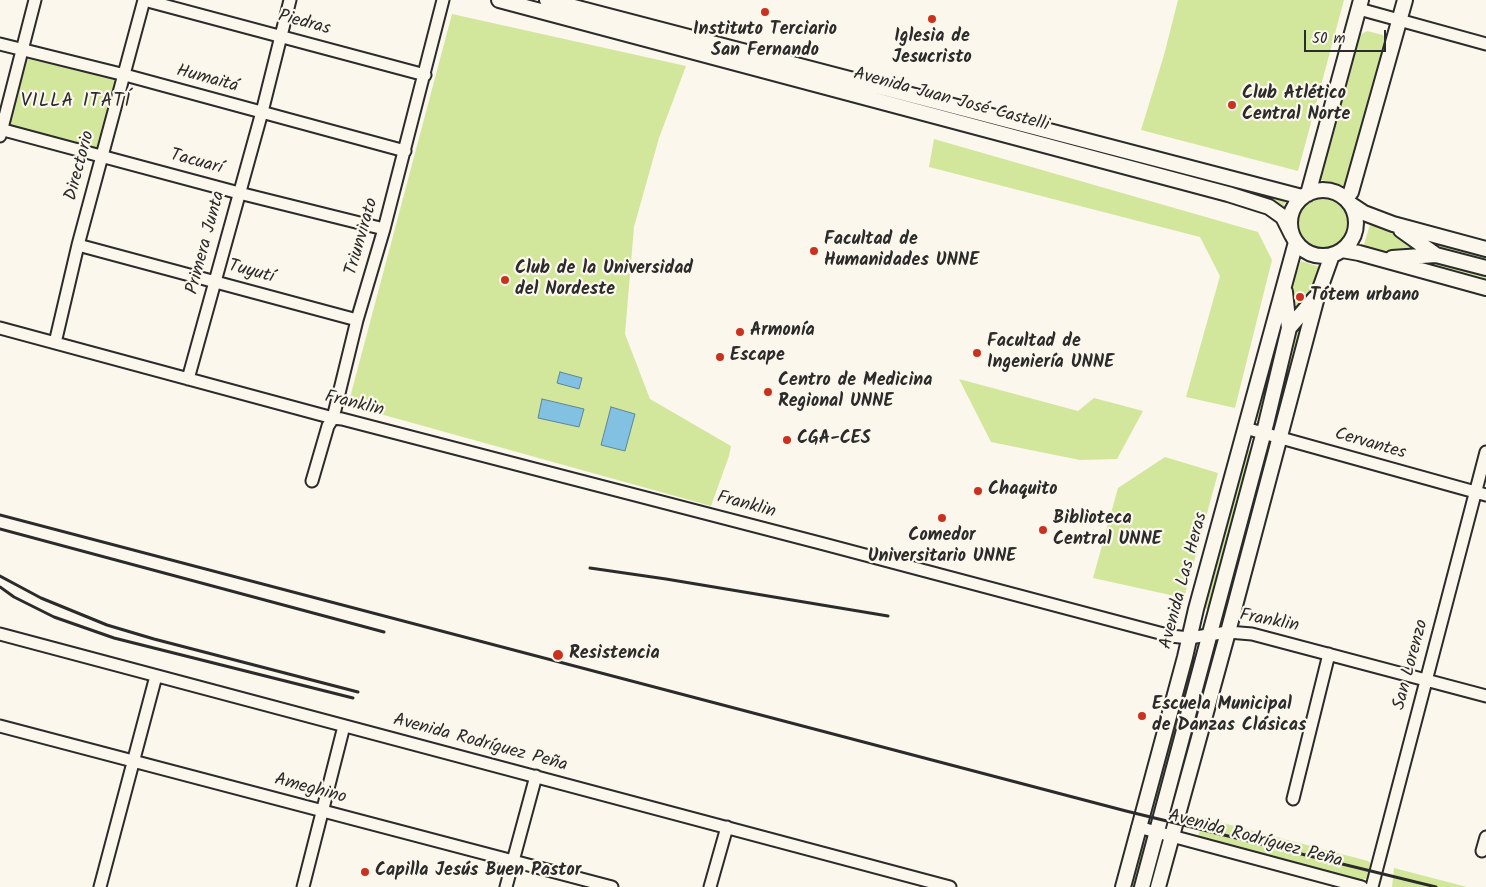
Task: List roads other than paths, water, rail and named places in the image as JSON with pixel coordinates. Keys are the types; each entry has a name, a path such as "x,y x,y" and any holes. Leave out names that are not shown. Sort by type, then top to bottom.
{"main road":[{"name":"Avenida Juan José Castelli","path":"500,0 1228,194 1269,207 1282,217 1294,238"},
{"name":"Avenida Juan José Castelli","path":"547,0 1305,195"},
{"path":"1360,5 1305,195 1291,214 1290,225 1294,238 1303,249 1312,254 1322,256 1337,252 1351,241 1356,230 1356,217 1349,202 1351,192 1405,0"},
{"path":"1305,195 1324,190 1340,194 1364,213 1393,224 1486,249"},
{"path":"1393,224 1436,255"},
{"name":"Avenida Las Heras","path":"1123,887 1284,285 1294,238"},
{"path":"1337,252 1381,259 1486,288"},
{"name":"Avenida Las Heras","path":"1158,887 1317,297 1337,252"},
{"path":"1381,259 1436,255 1486,268"},
{"name":"Avenida Las Heras","path":"1142,887 1211,635 1264,433 1289,328 1284,285"},
{"name":"Avenida Las Heras","path":"1289,328 1317,297"}],"street":[{"path":"1,132 35,0"},
{"name":"Piedras","path":"144,0 425,75"},
{"name":"Directorio","path":"55,343 78,244 144,0"},
{"name":"Primera Junta","path":"188,379 262,112 290,0"},
{"name":"Triunvirato","path":"312,481 328,426 333,418 357,320 405,151 443,0"},
{"path":"1360,5 1400,21 1486,44"},
{"name":"Humaitá","path":"0,44 125,75 405,151"},
{"name":"Tacuarí","path":"1,132 102,156 384,229"},
{"name":"Tuyutí","path":"78,244 357,320"},
{"name":"Franklin","path":"0,328 333,418 1171,636 1189,638 1228,632 1252,634 1486,696"},
{"name":"Cervantes","path":"1245,428 1481,493"},
{"name":"San Lorenzo","path":"1372,887 1426,680 1481,493 1486,452"},
{"name":"Avenida Rodríguez Peña","path":"0,634 727,827 917,883 950,887"},
{"path":"1293,799 1329,654"},
{"path":"100,887 156,676"},
{"name":"Ameghino","path":"0,726 612,887"},
{"path":"303,887 324,812 344,726"},
{"path":"506,887 536,776"},
{"path":"710,887 727,827"},
{"name":"Avenida Rodríguez Peña","path":"1138,827 1362,887"},
{"path":"1482,851 1486,837"}],"water":[{"path":"560,372 582,378 579,389 557,383"},
{"path":"542,399 584,409 579,427 538,418"},
{"path":"611,407 635,414 625,451 601,445"}],"railway":[{"path":"0,515 1126,811 1436,887"},
{"path":"0,529 384,632"},
{"path":"590,568 888,616"},
{"path":"0,576 41,598 107,625 358,692"},
{"path":"0,587 14,597 54,617 114,638 353,698"}],"place":[{"name":"Instituto Terciario San Fernando","path":"765,12"},
{"name":"Iglesia de Jesucristo","path":"932,19"},
{"name":"Club Atlético Central Norte","path":"1232,105"},
{"name":"Facultad de Humanidades UNNE","path":"814,251"},
{"name":"Club de la Universidad del Nordeste","path":"505,280"},
{"name":"Tótem urbano","path":"1300,297"},
{"name":"Armonía","path":"740,332"},
{"name":"Facultad de Ingeniería UNNE","path":"977,353"},
{"name":"Escape","path":"720,357"},
{"name":"Centro de Medicina Regional UNNE","path":"768,392"},
{"name":"CGA-CES","path":"787,440"},
{"name":"Chaquito","path":"978,491"},
{"name":"Comedor Universitario UNNE","path":"942,518"},
{"name":"Biblioteca Central UNNE","path":"1043,530"},
{"name":"Resistencia","path":"558,655"},
{"name":"Escuela Municipal de Danzas Clásicas","path":"1142,716"},
{"name":"Capilla Jesús Buen Pastor","path":"365,872"}],"district":[{"name":"VILLA ITATÍ","path":"76,103"}]}
